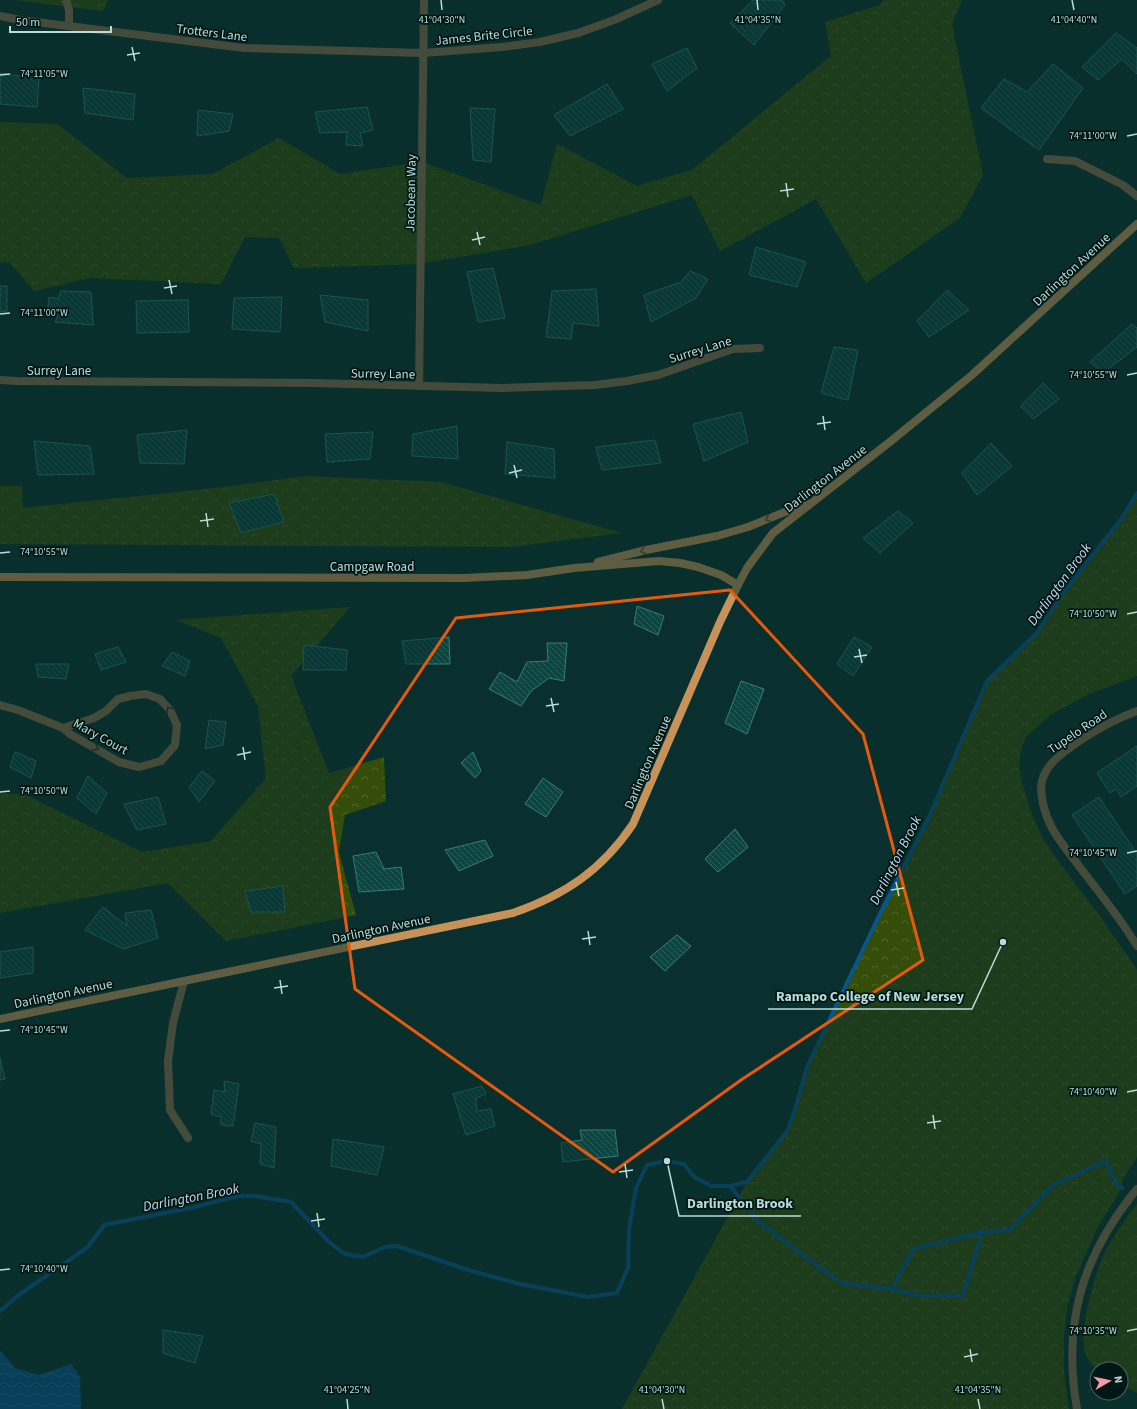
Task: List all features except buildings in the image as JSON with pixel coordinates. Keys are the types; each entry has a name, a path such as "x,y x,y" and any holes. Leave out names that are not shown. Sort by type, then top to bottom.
{"main road":[{"name":"Darlington Avenue","path":"0,1018 513,913 535,905 560,893 580,880 609,855 620,843 633,824 717,629 747,568 773,533 972,375 1137,224"},
{"path":"574,568 646,550 717,536 748,527 817,499"},
{"name":"Campgaw Road","path":"0,577 464,578 527,575 574,568 659,561 680,563 698,567 721,575 738,586"}],"street":[{"path":"66,0 69,10 69,26"},
{"name":"Jacobean Way","path":"419,386 424,0"},
{"name":"James Brite Circle","path":"423,53 502,47 540,42 578,33 614,20 658,0"},
{"name":"Trotters Lane","path":"0,16 244,48 423,53"},
{"path":"1047,159 1075,161 1123,185 1137,196"},
{"name":"Surrey Lane","path":"0,380 502,388 595,385 658,375 733,350 760,348"},
{"name":"Mary Court","path":"0,705 18,710 63,728 70,734 119,762 139,767 161,761 175,745 176,725 170,710 160,699 146,694 118,699 106,711 94,718 63,728"},
{"name":"Tupelo Road","path":"1137,711 1107,723 1062,753 1050,765 1042,781 1041,791 1051,827 1112,909 1137,946"},
{"path":"184,981 173,1022 168,1061 170,1110 188,1138"},
{"path":"1077,1409 1072,1365 1072,1341 1080,1294 1087,1270 1097,1248 1109,1226 1137,1188"}],"highlighted area":[{"path":"730,590 863,734 923,960 741,1080 613,1172 355,989 330,807 456,618"}],"green space":[{"path":"15,0 108,0 103,11"},
{"path":"884,0 962,0 952,25 983,175 960,218 866,283 816,199 720,251 692,195 530,245 419,264 294,268 279,238 245,237 221,284 90,278 34,291 9,262 0,263 0,122 57,124 127,178 213,174 279,138 340,174 422,162 541,205 557,144 637,186 692,170 831,56 825,22 880,5"},
{"path":"306,476 441,482 622,533 511,547 0,544 0,486 22,486 23,508 216,488"},
{"path":"1137,493 1137,676 1089,694 1050,715 1026,737 1021,749 1019,767 1022,783 1033,818 1043,838 1137,970 1137,1157 1124,1177 1119,1192 1097,1229 1075,1278 1067,1309 1064,1337 1064,1373 1069,1409 622,1409 747,1182 788,1130 798,1103 807,1067 877,920 929,817 987,681 1037,633 1063,593 1122,518"},
{"path":"350,607 291,676 329,773 384,757 386,801 345,815 339,852 356,915 226,941 168,883 0,913 0,793 26,795 142,852 211,841 266,778 258,706 221,638 176,620"},
{"path":"1137,1204 1137,1393 1129,1388 1129,1361 1090,1361 1085,1352 1083,1343 1089,1301 1102,1259 1128,1215"}],"water":[{"path":"1,1351 15,1368 39,1375 71,1364 80,1377 81,1409 0,1409"}],"waterway":[{"name":"Darlington Brook","path":"0,1311 20,1294 88,1247 104,1225 195,1207 238,1196 255,1196 291,1202 330,1243 345,1254 363,1257 385,1247 397,1246 468,1270 520,1284 588,1297 617,1293 628,1268 629,1229 636,1188 647,1165 667,1161 684,1164 694,1177 711,1186 730,1186 747,1182 788,1130 807,1067 877,920 929,817 987,681 1037,633 1063,593 1122,518 1137,493"},
{"path":"730,1186 759,1222 841,1283 892,1289 913,1249 982,1232 1009,1230 1053,1185 1105,1161 1118,1186 1122,1188"},
{"path":"892,1289 921,1296 963,1296 982,1232"}],"place":[{"name":"Ramapo College of New Jersey","path":"1003,942"},
{"name":"Darlington Brook","path":"667,1161"}]}
